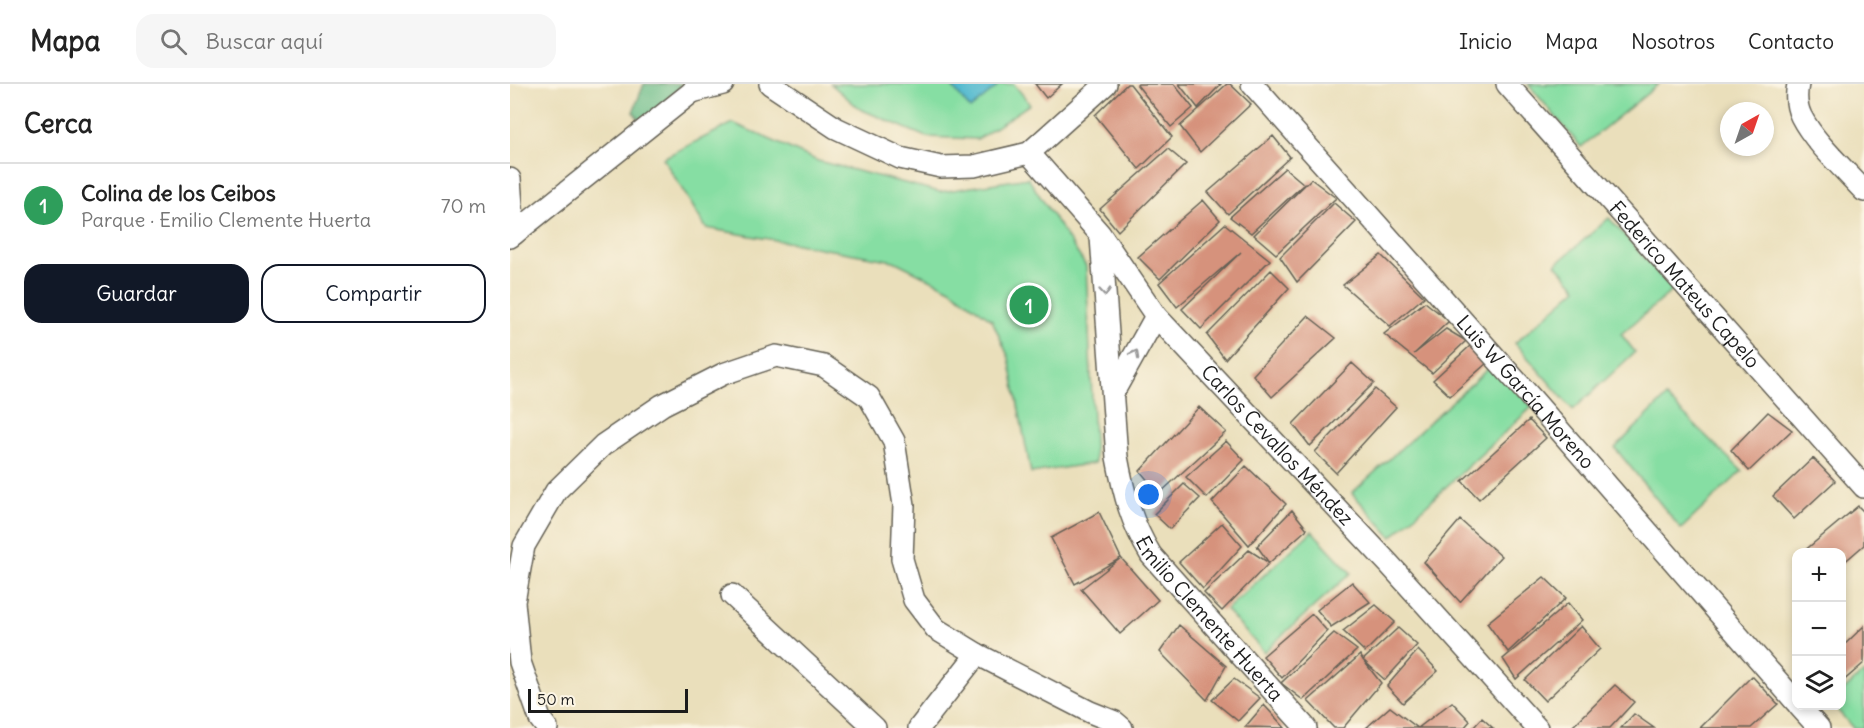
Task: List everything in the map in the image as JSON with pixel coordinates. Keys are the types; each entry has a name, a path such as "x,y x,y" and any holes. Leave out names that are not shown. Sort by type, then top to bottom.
{"street":[{"path":"512,236 694,88 723,84"},
{"path":"770,84 836,128 900,158 941,166 974,166 1029,153 1106,84"},
{"name":"Luis W García Moreno","path":"1252,84 1792,696"},
{"name":"Federico Mateus Capelo","path":"1507,84 1864,487"},
{"path":"1798,84 1796,95 1800,115 1817,138 1864,191"},
{"name":"Carlos Cevallos Méndez","path":"1029,153 1100,234 1156,316 1390,565 1537,728"},
{"path":"510,179 512,236"},
{"name":"Emilio Clemente Huerta","path":"1100,234 1117,457 1123,490 1137,531 1151,555 1306,728"},
{"path":"1113,393 1156,316"},
{"path":"547,728 540,718 520,662 514,602 525,546 556,491 603,445 662,405 723,374 776,356 824,366 869,397 894,441 904,505 902,559 914,600 936,629 1084,720 1115,722 1122,728"},
{"path":"732,595 875,728"},
{"path":"919,728 977,654"},
{"path":"1804,710 1819,728"}],"green space":[{"path":"644,84 683,84 641,122 633,112"},
{"path":"831,84 1014,84 1030,104 978,139 926,137 860,109"},
{"path":"1528,84 1659,84 1581,147"},
{"path":"733,123 818,161 940,192 1028,178 1086,266 1095,463 1031,473 1009,358 992,320 950,289 894,261 706,228 663,158"},
{"path":"1609,218 1673,290 1621,334 1635,352 1573,410 1515,343 1577,288 1556,264"},
{"path":"1492,365 1532,407 1392,537 1352,493"},
{"path":"1666,397 1742,471 1681,529 1615,448"},
{"path":"1312,531 1351,573 1264,652 1226,610"},
{"path":"1864,672 1864,728 1853,728 1837,710 1846,710 1846,688"}],"water":[{"path":"950,84 994,84 997,87 970,109"}],"building":[{"path":"1035,84 1062,84 1046,98"},
{"path":"1127,84 1130,84 1172,137 1139,169 1095,115"},
{"path":"1138,84 1174,84 1193,108 1171,127"},
{"path":"1179,84 1221,84 1198,108"},
{"path":"1227,84 1230,84 1251,104 1200,152 1180,126"},
{"path":"1273,136 1290,157 1228,214 1208,192"},
{"path":"1168,149 1186,164 1118,231 1100,209"},
{"path":"1285,168 1304,184 1251,233 1230,217"},
{"path":"1311,179 1336,198 1276,254 1254,235"},
{"path":"1203,200 1220,220 1160,279 1138,257"},
{"path":"1334,203 1356,222 1297,282 1280,257"},
{"path":"1225,224 1270,260 1201,329 1182,309 1241,252 1177,307 1159,283"},
{"path":"1381,255 1424,297 1390,326 1343,285"},
{"path":"1271,270 1289,288 1225,359 1207,335"},
{"path":"1425,302 1449,321 1414,354 1446,329 1466,341 1432,373 1384,334"},
{"path":"1308,316 1336,338 1272,397 1253,375"},
{"path":"1470,346 1488,362 1450,396 1433,380"},
{"path":"1352,363 1374,383 1310,446 1293,424"},
{"path":"1375,389 1396,407 1336,473 1315,452"},
{"path":"1199,407 1226,432 1159,494 1140,471"},
{"path":"1768,412 1792,430 1749,471 1731,450"},
{"path":"1529,420 1546,438 1479,499 1462,481"},
{"path":"1226,441 1244,460 1207,498 1186,477"},
{"path":"1813,458 1835,481 1794,519 1773,496"},
{"path":"1246,466 1286,504 1249,545 1212,502"},
{"path":"1184,484 1200,498 1170,529 1154,514"},
{"path":"1858,506 1864,512 1864,545 1846,561 1846,548 1808,548"},
{"path":"1292,510 1307,529 1269,563 1257,546"},
{"path":"1099,512 1121,558 1075,584 1051,538"},
{"path":"1460,520 1501,556 1460,602 1424,562"},
{"path":"1222,523 1242,546 1203,589 1179,562"},
{"path":"1249,550 1269,563 1222,611 1204,593"},
{"path":"1121,558 1158,600 1120,634 1081,589"},
{"path":"1544,577 1566,598 1508,652 1487,623"},
{"path":"1352,582 1370,602 1331,627 1317,610"},
{"path":"1568,603 1582,620 1516,679 1503,659"},
{"path":"1376,605 1395,622 1365,652 1343,631"},
{"path":"1312,614 1327,631 1282,678 1263,656"},
{"path":"1179,625 1226,666 1207,700 1160,652"},
{"path":"1581,626 1600,649 1545,701 1525,680"},
{"path":"1864,626 1864,663 1846,679 1846,656 1846,643"},
{"path":"1398,628 1417,645 1385,680 1363,660"},
{"path":"1334,633 1357,650 1303,700 1281,683"},
{"path":"1418,650 1438,671 1403,703 1387,686"},
{"path":"1360,655 1381,683 1343,728 1334,728 1308,701"},
{"path":"1752,676 1778,704 1751,728 1700,728"},
{"path":"1234,679 1260,698 1238,721 1212,700"},
{"path":"1615,685 1634,702 1610,728 1571,728"},
{"path":"1452,702 1470,721 1464,728 1418,728"},
{"path":"1264,705 1285,728 1245,727"},
{"path":"1390,707 1418,728 1366,728"},
{"path":"1634,714 1654,728 1621,728"},
{"path":"1482,718 1493,728 1473,728"}],"place":[{"name":"Colina de los Ceibos","path":"1029,305"}]}
